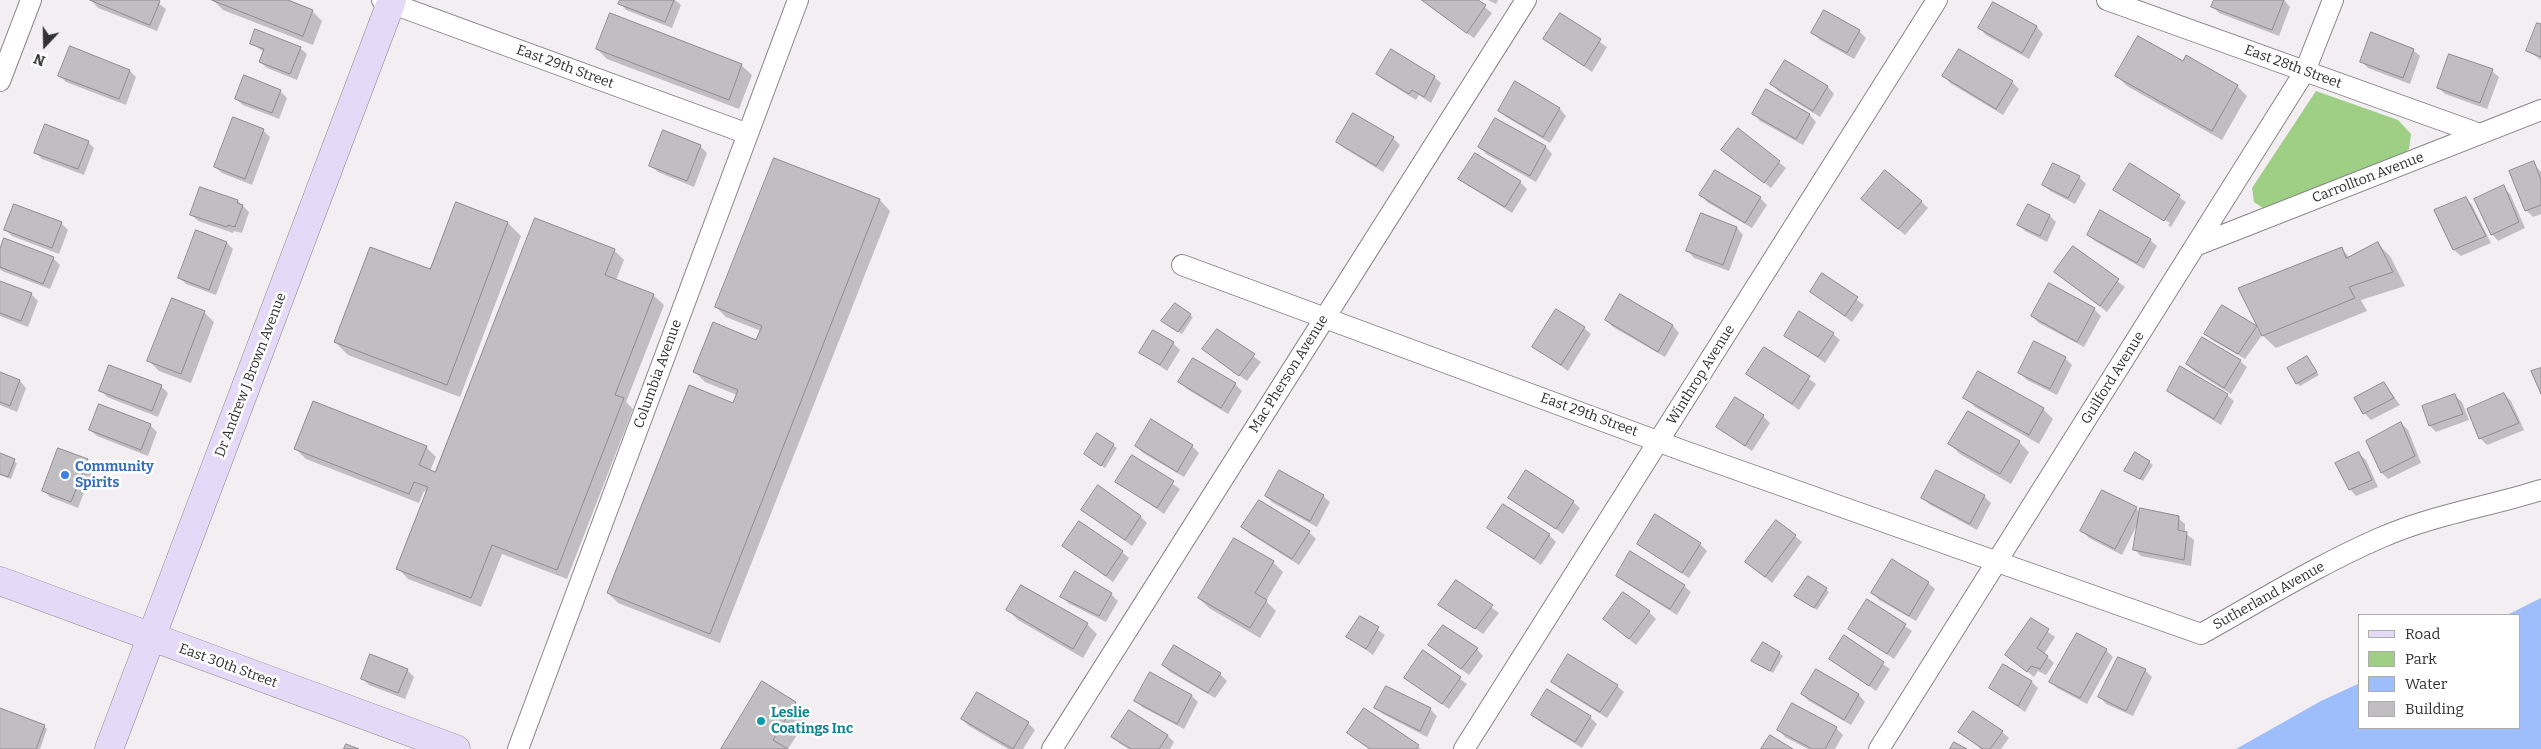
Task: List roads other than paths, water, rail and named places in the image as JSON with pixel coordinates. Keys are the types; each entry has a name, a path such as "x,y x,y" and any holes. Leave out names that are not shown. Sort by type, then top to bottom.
{"main road":[{"name":"Dr Andrew J Brown Avenue","path":"110,749 388,1"},
{"name":"East 30th Street","path":"0,581 456,749"}],"street":[{"path":"0,81 31,0"},
{"name":"Columbia Avenue","path":"518,749 798,0"},
{"name":"Mac Pherson Avenue","path":"1052,749 1526,0"},
{"name":"Winthrop Avenue","path":"1464,749 1937,0"},
{"name":"East 28th Street","path":"2106,0 2480,134"},
{"name":"Guilford Avenue","path":"1879,749 2306,71 2333,0"},
{"name":"East 29th Street","path":"388,1 748,134"},
{"name":"Carrollton Avenue","path":"2195,246 2541,110"},
{"name":"East 29th Street","path":"1182,265 1659,441 1997,562"},
{"name":"Sutherland Avenue","path":"1997,562 2201,634 2323,565 2380,538 2444,515 2541,490"}],"water":[{"path":"2541,598 2541,749 2236,749 2321,701 2358,684 2358,729 2521,729 2521,614 2509,614"}],"place":[{"name":"Community Spirits","path":"65,475"},
{"name":"Leslie Coatings Inc","path":"761,721"}]}
